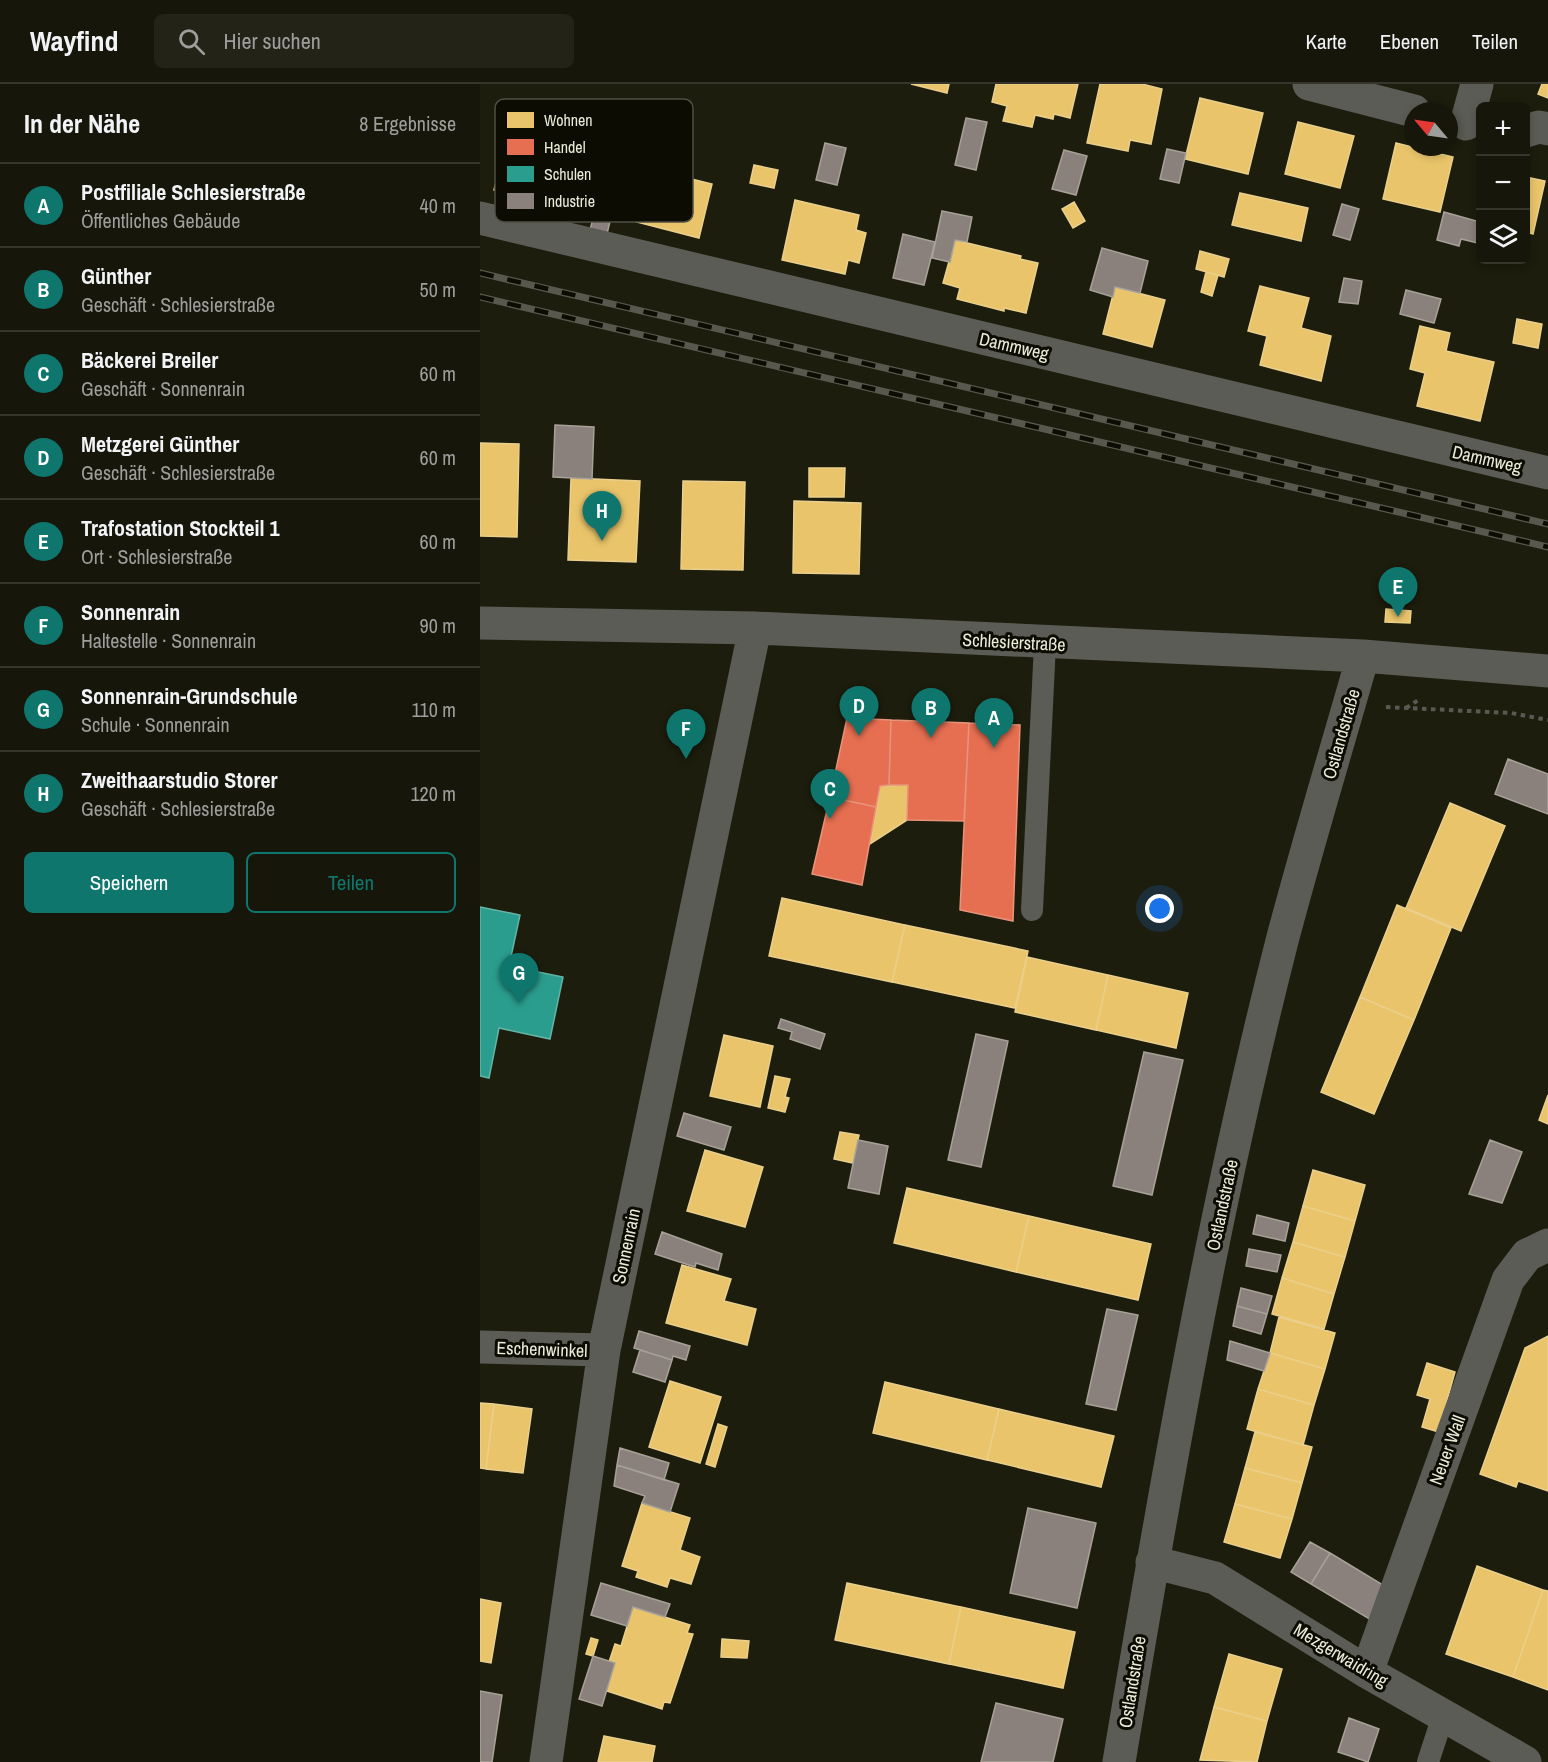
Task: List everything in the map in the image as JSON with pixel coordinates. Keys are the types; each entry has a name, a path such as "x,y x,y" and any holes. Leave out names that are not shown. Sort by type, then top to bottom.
{"street":[{"path":"1309,84 1404,108"},
{"path":"1465,124 1477,84"},
{"path":"1530,130 1539,127 1548,129"},
{"name":"Dammweg","path":"480,218 495,222"},
{"name":"Dammweg","path":"497,222 1548,473"},
{"name":"Schlesierstraße","path":"480,623 755,628 1045,644 1364,656 1548,671"},
{"name":"Sonnenrain","path":"546,1762 604,1350 755,628"},
{"name":"Ostlandstraße","path":"1119,1762 1152,1562 1225,1188 1282,941 1364,656"},
{"name":"Neuer Wall","path":"1367,1672 1508,1280 1527,1255 1548,1245"},
{"name":"Eschenwinkel","path":"480,1347 604,1350"},
{"name":"Mezgerwaidring","path":"1152,1562 1215,1578 1367,1672 1525,1762"}],"lane":[{"path":"1032,910 1045,644"},
{"path":"1428,1762 1443,1716"}],"path":[{"path":"1349,706 1511,713 1548,720"}],"building: Wohnen":[{"path":"911,84 949,84 947,93"},
{"path":"996,84 1078,84 1070,118 1054,114 1053,119 1035,115 1032,127 1003,121 1007,106 992,102"},
{"path":"1100,84 1142,84 1162,89 1151,144 1130,140 1128,151 1087,143"},
{"path":"1542,84 1548,84 1548,98 1538,94"},
{"path":"1200,98 1263,113 1248,174 1185,159"},
{"path":"1298,122 1354,136 1340,188 1285,174"},
{"path":"1396,143 1404,145 1404,156 1453,157 1440,212 1383,199"},
{"path":"754,165 778,170 774,188 750,183"},
{"path":"1530,178 1545,181 1533,234 1530,233"},
{"path":"693,179 712,184 699,238 637,222 693,222"},
{"path":"1240,193 1308,208 1301,241 1232,225"},
{"path":"795,200 859,215 856,230 866,233 859,263 848,260 845,274 782,260"},
{"path":"1074,202 1085,221 1073,228 1062,209"},
{"path":"955,240 1021,256 1020,259 1038,263 1026,313 1004,308 1004,311 957,299 960,288 943,283"},
{"path":"1200,251 1229,259 1224,277 1196,269"},
{"path":"1206,272 1218,275 1212,296 1201,292"},
{"path":"1260,286 1309,298 1301,328 1331,336 1321,381 1260,365 1267,336 1248,331"},
{"path":"1115,287 1165,300 1152,347 1103,334"},
{"path":"1517,319 1542,324 1538,348 1513,343"},
{"path":"1420,326 1450,333 1446,351 1494,362 1480,421 1417,406 1425,373 1410,369"},
{"path":"480,443 519,444 517,537 480,536"},
{"path":"809,468 845,468 844,497 809,497"},
{"path":"571,478 640,481 636,562 568,560"},
{"path":"683,481 745,482 743,570 681,569"},
{"path":"794,501 861,503 859,574 793,573"},
{"path":"1386,609 1411,611 1410,623 1385,622"},
{"path":"908,785 907,820 870,844 880,786"},
{"path":"1450,803 1505,826 1461,931 1406,908"},
{"path":"782,898 905,925 892,982 769,956"},
{"path":"1397,905 1451,928 1414,1020 1360,997"},
{"path":"905,925 1028,951 1015,1008 892,982"},
{"path":"1027,957 1108,975 1096,1030 1015,1012"},
{"path":"1108,975 1188,993 1176,1048 1096,1030"},
{"path":"1360,997 1414,1020 1374,1114 1321,1092"},
{"path":"724,1035 773,1046 760,1107 710,1096"},
{"path":"775,1076 790,1079 785,1097 789,1098 785,1112 768,1108"},
{"path":"1548,1095 1548,1124 1539,1120"},
{"path":"840,1132 859,1135 853,1163 834,1159"},
{"path":"705,1150 763,1167 745,1227 687,1211"},
{"path":"1313,1170 1365,1185 1355,1221 1303,1206"},
{"path":"907,1188 1029,1216 1016,1272 894,1243"},
{"path":"1303,1206 1355,1221 1345,1257 1293,1242"},
{"path":"1029,1216 1151,1244 1138,1300 1016,1272"},
{"path":"1293,1242 1345,1257 1334,1294 1282,1278"},
{"path":"682,1265 731,1279 724,1301 756,1309 747,1345 666,1323"},
{"path":"1282,1278 1334,1294 1324,1329 1272,1314"},
{"path":"1279,1317 1335,1333 1325,1369 1270,1353"},
{"path":"1548,1336 1548,1491 1518,1481 1516,1487 1480,1474 1525,1348"},
{"path":"1270,1353 1325,1369 1314,1405 1258,1389"},
{"path":"1427,1363 1455,1372 1446,1404 1450,1405 1442,1433 1422,1427 1430,1399 1417,1395"},
{"path":"670,1381 721,1397 700,1463 649,1447"},
{"path":"885,1382 999,1409 987,1460 873,1433"},
{"path":"1258,1389 1314,1405 1303,1445 1247,1429"},
{"path":"480,1403 494,1404 486,1469 480,1468"},
{"path":"494,1404 532,1409 523,1473 486,1469"},
{"path":"999,1409 1114,1436 1101,1487 987,1460"},
{"path":"718,1424 727,1427 715,1467 706,1464"},
{"path":"1255,1432 1312,1447 1302,1483 1245,1468"},
{"path":"1245,1468 1302,1483 1292,1519 1235,1504"},
{"path":"642,1503 690,1518 680,1550 700,1557 691,1584 670,1578 667,1587 636,1577 638,1571 622,1566"},
{"path":"1235,1504 1292,1519 1280,1558 1224,1542"},
{"path":"1477,1566 1543,1590 1513,1677 1446,1654"},
{"path":"847,1583 961,1607 949,1664 835,1640"},
{"path":"1543,1590 1548,1591 1548,1690 1513,1677"},
{"path":"480,1599 501,1603 491,1663 480,1661"},
{"path":"633,1607 690,1625 687,1633 693,1634 670,1703 664,1702 662,1709 607,1691 615,1663 609,1662 615,1644 621,1646"},
{"path":"961,1607 1075,1632 1063,1688 949,1664"},
{"path":"591,1638 598,1640 593,1656 586,1654"},
{"path":"722,1639 749,1641 747,1658 721,1657"},
{"path":"1229,1654 1282,1669 1267,1721 1214,1707"},
{"path":"1214,1707 1267,1721 1257,1762 1200,1760"},
{"path":"604,1736 655,1746 652,1762 598,1762"}],"building: Handel":[{"path":"847,718 891,720 889,785 880,786 876,807 830,797"},
{"path":"891,720 969,723 964,821 907,820 908,785 889,785"},
{"path":"969,723 1020,725 1013,921 960,910"},
{"path":"830,797 876,807 862,885 812,874"}],"building: Schulen":[{"path":"480,907 520,915 509,966 563,977 550,1039 499,1028 489,1078 480,1076"}],"building: Industrie":[{"path":"966,118 987,122 976,170 955,165"},
{"path":"825,143 846,148 837,185 816,180"},
{"path":"1167,149 1186,153 1179,183 1160,179"},
{"path":"1064,150 1087,156 1076,195 1052,189"},
{"path":"1342,204 1359,209 1350,240 1333,235"},
{"path":"942,211 972,217 967,242 955,240 950,262 932,258"},
{"path":"1444,212 1476,221 1476,243 1461,239 1459,246 1437,240"},
{"path":"592,222 610,222 607,234 590,230"},
{"path":"903,234 935,242 924,285 893,278"},
{"path":"1102,248 1148,261 1140,293 1115,287 1113,297 1090,290"},
{"path":"1344,278 1362,281 1358,304 1339,302"},
{"path":"1406,290 1441,299 1434,323 1400,314"},
{"path":"555,425 594,427 592,479 553,477"},
{"path":"1508,759 1548,774 1548,814 1495,794"},
{"path":"781,1019 825,1034 820,1049 790,1039 792,1032 778,1028"},
{"path":"976,1034 1008,1041 981,1167 948,1160"},
{"path":"1144,1052 1183,1060 1152,1195 1113,1186"},
{"path":"684,1113 731,1127 724,1150 677,1136"},
{"path":"858,1140 888,1146 879,1194 848,1188"},
{"path":"1490,1140 1522,1152 1502,1203 1469,1194"},
{"path":"1257,1215 1289,1223 1285,1241 1253,1234"},
{"path":"662,1232 722,1254 718,1270 696,1263 695,1267 655,1254"},
{"path":"1249,1249 1281,1255 1277,1272 1246,1266"},
{"path":"1241,1288 1272,1296 1267,1314 1237,1306"},
{"path":"1237,1306 1267,1314 1261,1334 1233,1326"},
{"path":"1107,1309 1138,1315 1116,1410 1086,1404"},
{"path":"639,1331 690,1346 686,1360 673,1356 672,1360 634,1348"},
{"path":"1230,1341 1270,1353 1264,1371 1227,1360"},
{"path":"640,1350 672,1360 665,1382 633,1372"},
{"path":"620,1448 669,1463 664,1480 617,1465"},
{"path":"617,1465 679,1484 670,1512 642,1503 645,1496 614,1486"},
{"path":"1028,1508 1096,1523 1077,1608 1010,1593"},
{"path":"1310,1542 1330,1553 1311,1584 1291,1572"},
{"path":"1330,1553 1388,1588 1376,1623 1311,1584"},
{"path":"601,1583 670,1604 665,1617 633,1607 627,1626 591,1615"},
{"path":"593,1656 615,1663 602,1706 579,1699"},
{"path":"480,1691 502,1695 492,1762 480,1762"},
{"path":"996,1703 1063,1719 1053,1762 981,1762"},
{"path":"1349,1718 1379,1729 1368,1762 1338,1752"}],"railway":[{"path":"480,273 1548,524"},
{"path":"480,297 1548,547"}],"place":[{"name":"Zweithaarstudio Storer","path":"602,541"},
{"name":"Trafostation Stockteil 1","path":"1398,617"},
{"name":"Metzgerei Günther","path":"859,736"},
{"name":"Günther","path":"931,738"},
{"name":"Postfiliale Schlesierstraße","path":"994,748"},
{"name":"Sonnenrain","path":"686,759"},
{"name":"Bäckerei Breiler","path":"830,819"},
{"name":"Sonnenrain-Grundschule","path":"519,1003"}]}
